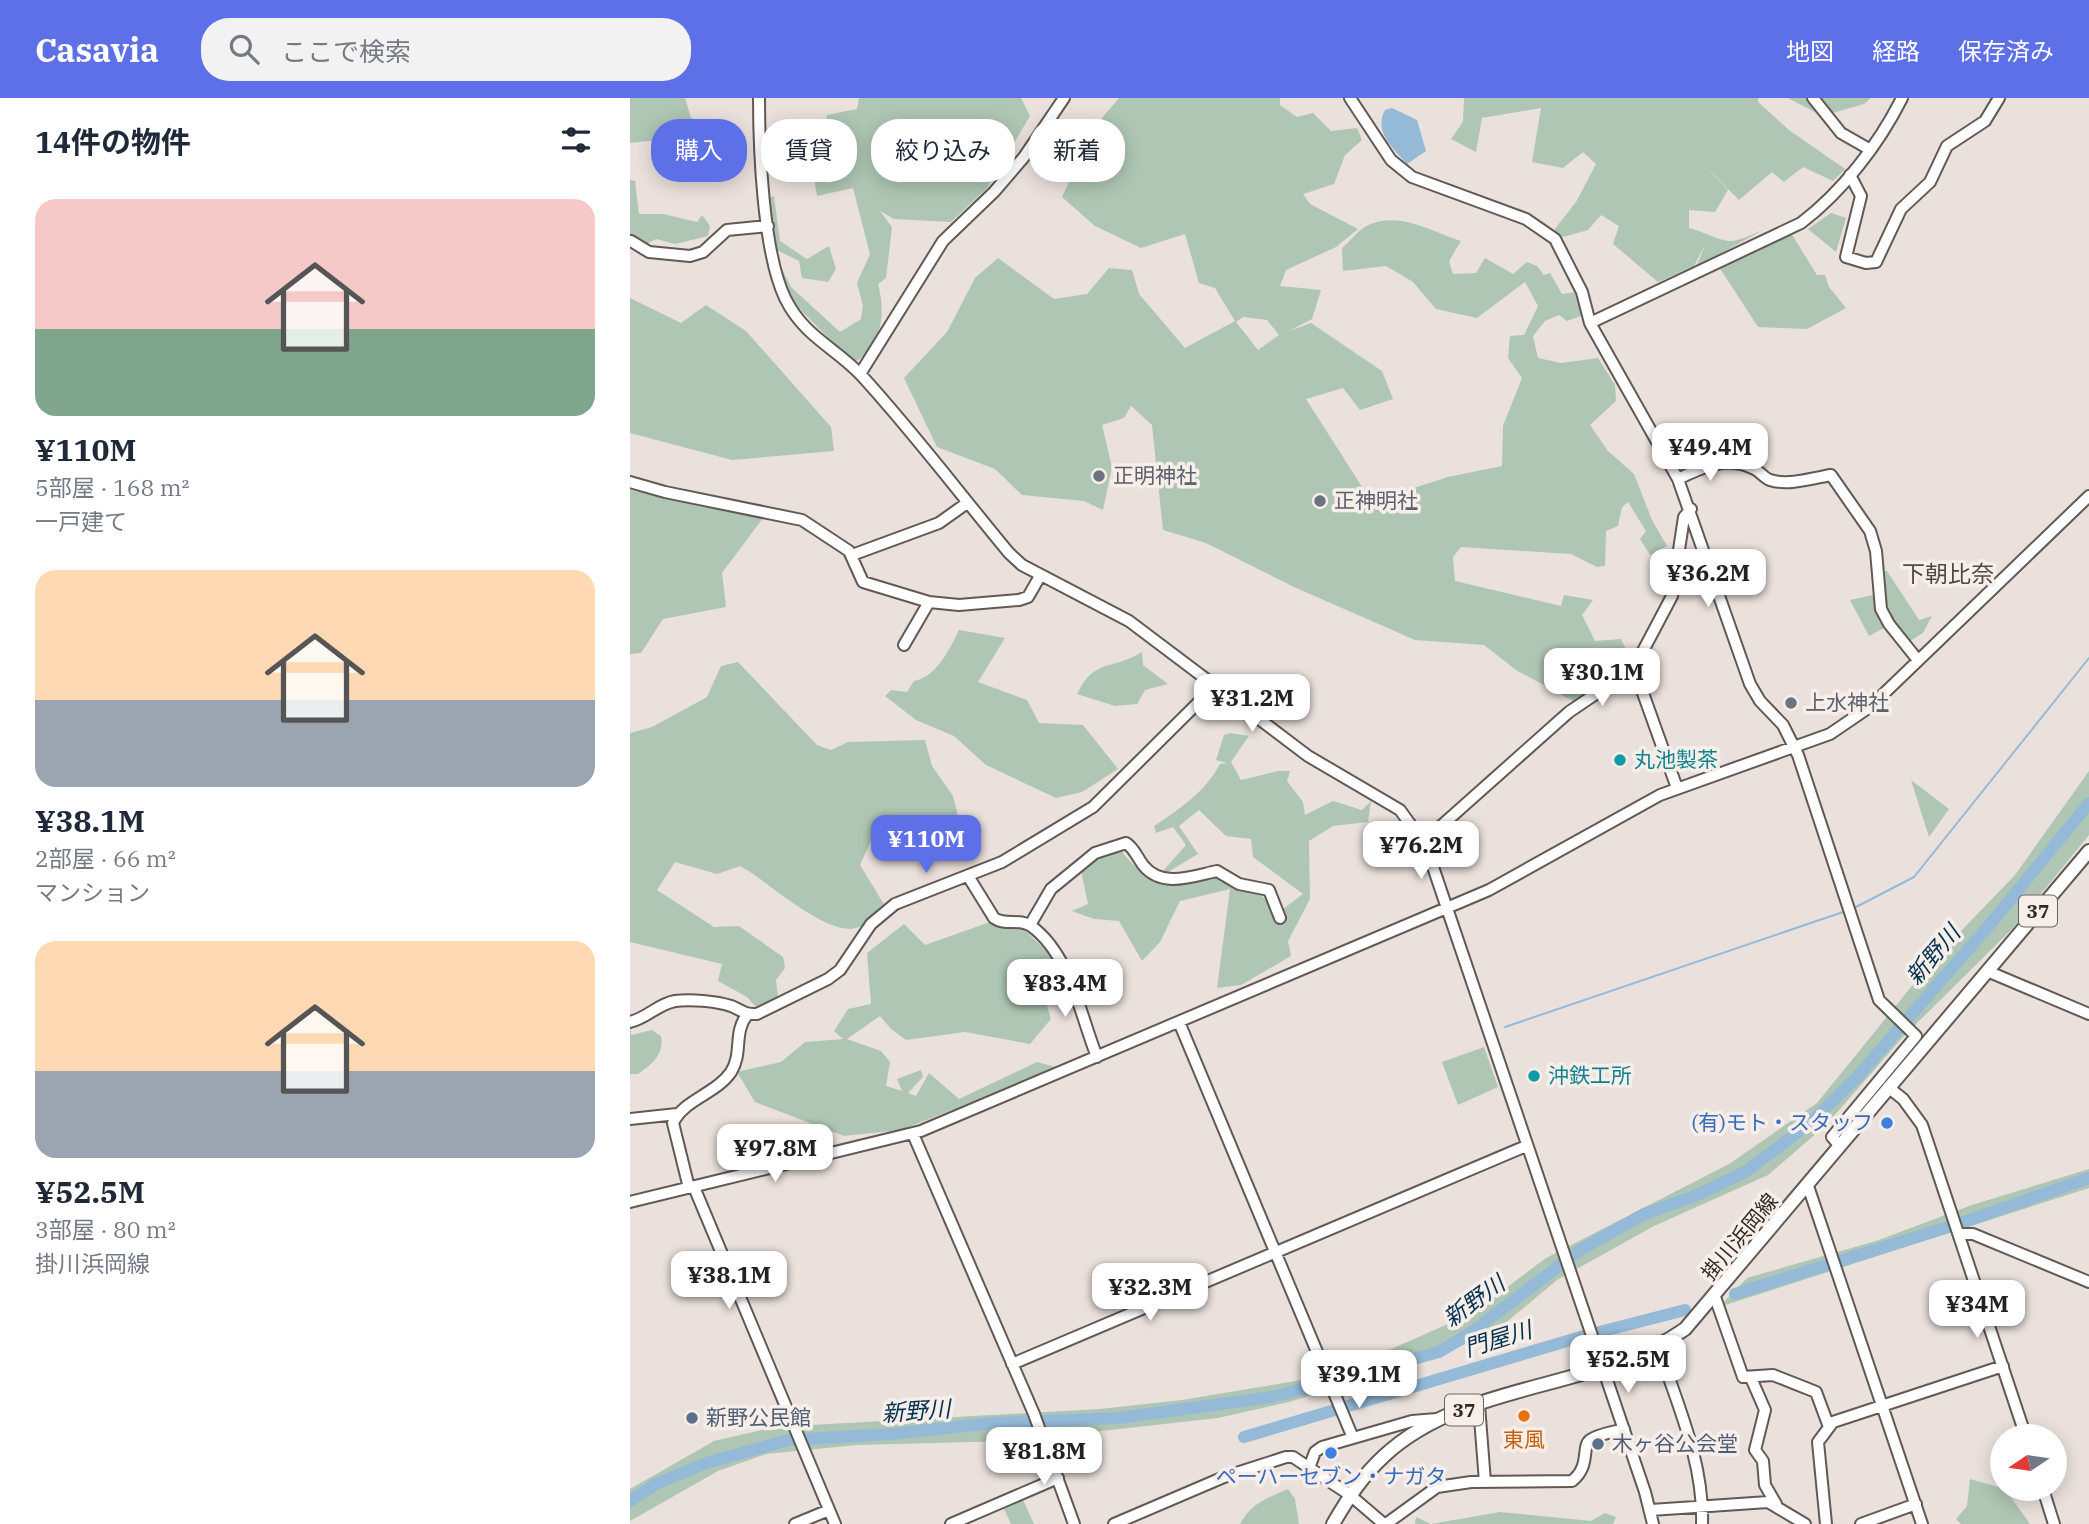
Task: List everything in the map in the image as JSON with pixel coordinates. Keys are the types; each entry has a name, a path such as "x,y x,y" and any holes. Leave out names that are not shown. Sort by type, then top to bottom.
{"main road":[{"name":"掛川浜岡線","path":"1333,1524 1350,1495 1385,1455 1441,1419 1602,1368 1658,1346 1685,1329 1716,1297 1839,1145 2089,850"}],"street":[{"path":"760,98 759,128 768,226 779,283 794,314 810,335 860,374 1009,553 1040,576 1129,621 1308,756 1400,810 1423,842 1624,1429 1651,1510 1653,1524"},
{"path":"860,374 943,241 994,192 1024,158 1064,98"},
{"path":"1350,98 1397,167 1412,177 1526,219 1548,231 1560,247 1582,292 1590,323 1678,479 1691,509 1750,684 1760,701 1783,726 1794,746 1879,1000 1886,1010 1916,1035 1832,1137 1839,1145"},
{"path":"1814,98 1842,133 1869,149"},
{"path":"1590,323 1801,223 1822,208 1869,149 1902,98"},
{"path":"1850,175 1861,196 1846,257 1866,263 1876,262 1901,209 1930,182 1947,146 1985,121 1999,98"},
{"path":"631,241 657,253 690,256 703,252 727,230 768,226"},
{"path":"1678,479 1721,463 1755,468 1769,480 1781,482 1831,475 1870,531 1877,551 1881,609 1889,624 1917,659"},
{"path":"630,482 664,492 803,520 852,555 855,568 867,584 929,602 959,604 1019,600 1028,597 1040,576"},
{"path":"630,1202 913,1134 1447,909 1525,873 1676,788 1830,734 1858,717 2089,496"},
{"path":"852,555 939,523 967,503"},
{"path":"1423,842 1569,712 1634,668 1672,596 1684,517 1691,509"},
{"path":"1680,552 1701,544"},
{"path":"904,645 929,602"},
{"path":"1634,668 1676,788"},
{"path":"630,1023 642,1019 665,1004 677,1001 731,1006 747,1015 757,1014 834,975 871,924 895,904 1002,862 1093,807 1215,686"},
{"path":"1030,925 1051,889 1095,853 1126,843 1145,868 1156,876 1184,879 1217,871 1239,884 1269,890 1280,918"},
{"path":"968,876 994,918 1030,925 1056,950 1067,971 1097,1057"},
{"path":"1987,971 2089,1014"},
{"path":"630,1119 677,1114 717,1087 736,1063 737,1033 747,1015"},
{"path":"1179,1022 1353,1438"},
{"path":"1888,1087 1903,1098 1922,1125 2022,1424"},
{"path":"677,1114 673,1123 692,1187 835,1524"},
{"path":"913,1134 1034,1414 1074,1524"},
{"path":"1012,1364 1526,1146"},
{"path":"1808,1186 1923,1524"},
{"path":"1959,1234 1973,1234 2089,1282"},
{"path":"1716,1297 1743,1377 1773,1375 1816,1392 1829,1427"},
{"path":"1658,1346 1694,1455 1703,1507 1702,1524"},
{"path":"1826,1524 1818,1442 1833,1422 2003,1366"},
{"path":"1751,1378 1765,1410 1755,1450 1763,1461 1765,1485 1776,1504"},
{"path":"1479,1405 1485,1482"},
{"path":"1309,1468 1315,1452 1322,1447 1412,1421 1441,1419"},
{"path":"1114,1524 1224,1477 1293,1457 1350,1495 1385,1524 1437,1487 1485,1482 1573,1480 1585,1467 1587,1446 1591,1440 1624,1429"},
{"path":"951,1524 1058,1478"},
{"path":"1651,1510 1768,1502 1776,1504 1805,1524"},
{"path":"2047,1502 2054,1524"},
{"path":"1861,1524 1916,1504"},
{"path":"795,1524 829,1510"}],"green space":[{"path":"630,98 685,98 691,118 695,119 651,119 651,141 630,143"},
{"path":"859,98 1021,98 1030,116 1015,141 1015,119 871,119 871,182 991,182 951,222 894,219 880,211 892,227 886,278 878,284 882,306 880,327 872,345 857,361 851,361 792,301 776,257 791,287 840,332 861,319 863,306 857,283 870,254 853,188 817,196 815,182 857,182 857,119 827,119 827,115 857,109"},
{"path":"1119,98 1280,98 1280,105 1297,117 1313,113 1331,131 1357,128 1362,140 1345,155 1334,184 1303,194 1310,204 1358,229 1336,247 1286,270 1280,286 1321,290 1312,319 1289,331 1311,323 1382,371 1393,399 1360,410 1343,388 1306,399 1364,490 1404,491 1448,477 1502,466 1503,426 1522,378 1508,358 1510,336 1524,335 1538,306 1525,282 1477,318 1436,309 1413,282 1386,266 1343,271 1342,248 1357,234 1366,226 1378,222 1390,220 1414,224 1461,241 1449,261 1453,274 1476,273 1485,258 1513,274 1527,262 1537,266 1544,275 1550,273 1562,294 1577,292 1584,315 1567,321 1559,315 1545,321 1533,336 1538,358 1561,363 1598,358 1615,385 1616,401 1590,425 1608,451 1634,474 1652,520 1667,546 1650,555 1640,539 1646,531 1628,502 1622,507 1618,526 1606,531 1605,566 1597,567 1571,554 1461,547 1453,557 1455,581 1561,606 1564,595 1593,600 1582,615 1595,641 1621,639 1632,663 1573,701 1516,670 1484,645 1415,640 1294,587 1206,543 1163,530 1152,425 1131,406 1124,418 1102,425 1112,467 1103,510 1084,501 1022,495 995,469 937,447 904,378 947,332 975,278 998,258 1054,299 1087,294 1109,268 1132,270 1139,294 1185,348 1235,321 1215,288 1199,283 1185,234 1141,248 1095,226 1062,197 1069,182 1125,182 1125,119 1101,119","holes":["1243,317 1267,320 1279,335 1258,350 1236,322"]},
{"path":"1464,98 1758,98 1758,102 1789,130 1845,169 1833,181 1803,167 1784,182 1772,172 1739,200 1701,162 1728,190 1715,212 1689,210 1689,228 1731,241 1763,230 1696,267 1706,243 1694,266 1658,282 1613,244 1619,226 1601,215 1588,230 1563,237 1554,230 1576,202 1596,164 1583,152 1563,168 1532,162 1541,108 1482,118 1476,152 1451,139 1463,122"},
{"path":"1788,98 1871,98 1864,104 1822,116"},
{"path":"630,180 635,181 639,214 663,214 697,222 702,215 710,226 708,236 675,244 656,239 643,246 630,237"},
{"path":"774,196 780,241 807,259 829,246 836,269 828,282 802,278 799,261 777,250 769,198"},
{"path":"1831,213 1846,218 1836,252 1808,229"},
{"path":"1791,233 1817,275 1825,275 1829,287 1846,308 1807,329 1758,327 1719,267"},
{"path":"630,298 681,323 706,305 746,331 831,427 834,451 732,460 630,433"},
{"path":"630,490 763,518 722,573 726,607 663,619 641,653 630,654"},
{"path":"1883,571 1887,571 1919,620 1932,616 1923,633 1910,641 1891,618"},
{"path":"1873,595 1877,614 1884,628 1869,636 1850,600"},
{"path":"959,630 1005,638 978,682 1027,700 1039,723 1083,725 1118,769 1082,792 1056,798 986,765 954,736 916,720 885,696 891,690 907,692 914,681 936,668"},
{"path":"1142,652 1143,665 1168,684 1145,690 1137,704 1115,706 1077,694 1084,682 1098,669"},
{"path":"738,662 817,745 831,750 848,742 925,740 932,766 953,796 961,828 953,840 874,834 860,865 885,906 859,927 846,929 815,917 740,866 717,874 675,862 657,890 714,927 739,926 783,957 785,968 776,980 778,997 757,1008 747,997 718,981 722,964 630,942 630,733 652,727 707,697 721,666"},
{"path":"1230,733 1249,736 1231,762 1241,780 1278,771 1290,771 1287,781 1303,802 1305,815 1333,801 1362,810 1371,801 1368,822 1333,826 1309,841 1310,899 1288,941 1291,956 1241,985 1217,988 1230,889 1180,901 1160,942 1142,961 1119,921 1094,919 1072,911 1088,904 1081,871 1100,855 1120,849 1142,872 1151,876 1208,871 1268,884 1262,896 1279,912 1303,894 1253,857 1251,839 1226,836 1199,810 1179,826 1198,854 1166,873 1163,871 1186,845 1173,827 1156,833 1154,826 1192,799 1220,764 1227,763 1216,760 1224,735"},
{"path":"2089,771 2089,835 2013,928 1902,1038 1826,1125 1768,1175 1654,1226 1557,1280 1498,1329 1439,1356 1289,1402 1218,1418 1011,1441 857,1445 766,1454 718,1471 630,1521 630,1489 714,1441 775,1427 1100,1409 1182,1400 1313,1378 1364,1361 1473,1313 1546,1258 1729,1164 1817,1103 1933,960 2015,875"},
{"path":"1911,780 1949,809 1929,837"},
{"path":"990,922 1022,928 1058,961 1037,972 1051,1019 1030,1044 965,1032 906,1040 880,1016 847,1039 881,1051 890,1062 886,1086 902,1091 897,1079 921,1070 923,1077 908,1093 916,1096 929,1073 959,1099 1037,1062 1059,1068 901,1130 844,1136 755,1102 737,1072 781,1062 805,1042 843,1039 834,1031 848,1009 871,1004 867,953 904,924 925,945"},
{"path":"630,1018 631,1035 652,1030 661,1036 659,1054 638,1074 630,1074"},
{"path":"1484,1047 1498,1087 1458,1105 1442,1062"},
{"path":"2089,1169 2089,1188 1719,1307 1747,1278 1876,1241 1972,1205"},
{"path":"1970,1479 1990,1485 1990,1502 2014,1502 2030,1524 1961,1524 1956,1519 1967,1506"},
{"path":"1288,1489 1295,1499 1299,1524 1240,1524 1255,1506"},
{"path":"1023,1500 1034,1524 1011,1524 1004,1509"},
{"path":"1500,1512 1591,1521 1605,1513 1616,1517 1613,1524 1431,1524"},
{"path":"1416,1517 1431,1524 1415,1524"}],"water":[{"path":"1392,108 1417,120 1426,151 1407,164 1383,133 1382,118 1385,110"}],"waterway":[{"path":"1854,908 1914,877 2089,658"},
{"name":"新野川","path":"630,1501 656,1484 706,1463 789,1440 891,1434 993,1423 1119,1418 1272,1397 1439,1352 1472,1332 1580,1250 1644,1214 1695,1196 1745,1172 1809,1124 1858,1076 1992,922 2089,803"},
{"path":"1505,1027 1846,911"},
{"name":"門屋川","path":"1735,1294 1964,1222 2089,1178"},
{"name":"門屋川","path":"1244,1437 1584,1336 1685,1310"}],"place":[{"name":"正明神社","path":"1099,476"},
{"name":"正神明社","path":"1320,501"},
{"name":"上水神社","path":"1791,703"},
{"name":"丸池製茶","path":"1620,760"},
{"name":"沖鉄工所","path":"1534,1076"},
{"name":"(有)モト・スタッフ","path":"1887,1123"},
{"name":"東風","path":"1524,1416"},
{"name":"新野公民館","path":"692,1418"},
{"name":"木ヶ谷公会堂","path":"1598,1444"},
{"name":"ペーハーセブン・ナガタ","path":"1331,1453"}],"district":[{"name":"下朝比奈","path":"1948,574"}]}
